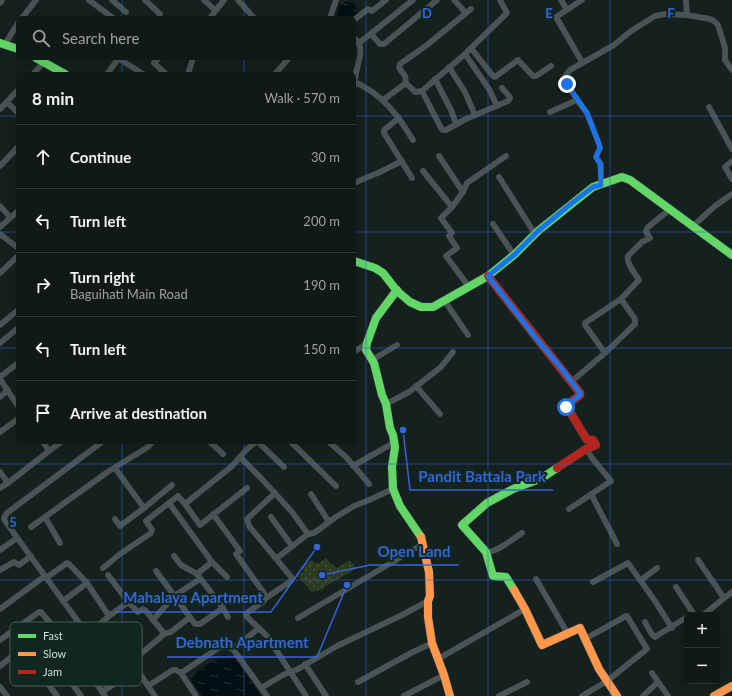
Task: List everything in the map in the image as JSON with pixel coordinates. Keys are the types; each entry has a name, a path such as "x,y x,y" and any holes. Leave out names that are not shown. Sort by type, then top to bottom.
{"street":[{"path":"24,16 36,0"},
{"path":"112,0 126,12"},
{"path":"144,0 160,14 159,16"},
{"path":"204,0 215,10"},
{"path":"211,16 224,0"},
{"path":"330,16 332,7 337,0"},
{"path":"356,18 368,9 372,11 386,0"},
{"path":"358,43 413,0"},
{"path":"371,34 380,44 384,44 437,0"},
{"path":"454,0 469,11 427,45 400,64 399,68 405,76 406,83 415,92 422,91 471,48 507,13 500,0"},
{"path":"561,0 567,10"},
{"path":"582,0 556,17 582,62"},
{"path":"686,0 687,15"},
{"path":"93,1 110,16"},
{"path":"240,1 252,16"},
{"path":"601,185 600,164 596,157 600,148 599,144 587,113 567,84 565,76 570,70 614,45 631,31 655,16 665,14 687,15 714,21 718,25 725,48 725,60 732,70"},
{"path":"16,26 2,43 16,48"},
{"path":"356,40 361,47 356,78"},
{"path":"471,48 495,77 518,60 533,76 536,76 551,66"},
{"path":"464,54 489,89 497,106"},
{"path":"34,72 40,60 61,72"},
{"path":"108,72 117,60"},
{"path":"121,60 140,72"},
{"path":"157,60 154,63 164,72"},
{"path":"189,72 193,60"},
{"path":"277,72 286,60"},
{"path":"449,67 465,92 475,115"},
{"path":"435,79 451,110 456,124"},
{"path":"383,100 406,83"},
{"path":"356,84 365,86 383,100 399,118 413,140"},
{"path":"422,91 441,128 446,130 475,115 497,106 510,98 502,88"},
{"path":"0,109 16,92"},
{"path":"550,112 577,100"},
{"path":"7,102 16,111"},
{"path":"709,108 732,149"},
{"path":"399,118 384,130 384,133 412,178"},
{"path":"0,166 16,149"},
{"path":"439,156 463,192"},
{"path":"469,287 446,256 457,248 449,236 452,233 441,218 452,207 468,183 506,156"},
{"path":"356,182 402,161"},
{"path":"732,161 724,167 732,179"},
{"path":"423,171 452,207"},
{"path":"500,176 535,234"},
{"path":"356,262 381,272 410,303 421,308 433,307 488,276 514,255 535,234 593,187 622,177 630,180 732,255"},
{"path":"693,226 715,206 732,194"},
{"path":"0,206 10,217"},
{"path":"605,353 585,326 585,323 621,299 639,280 627,258 642,242 650,238 646,232 647,228 669,210"},
{"path":"0,227 16,212"},
{"path":"493,224 514,255"},
{"path":"0,234 16,246"},
{"path":"0,273 16,258"},
{"path":"488,276 572,382 580,395 566,407 587,440 593,440 596,444 542,478 513,489 487,503 462,525 486,552 493,576 506,577 525,609 542,645 580,628 599,669 617,696"},
{"path":"397,290 376,318 366,350 372,360 386,404 395,447 392,467 395,497 417,529 423,544 430,572 428,617 432,643 444,674 450,696"},
{"path":"572,382 635,324 635,319 621,299"},
{"path":"444,300 468,335"},
{"path":"1,324 16,312"},
{"path":"0,343 16,330"},
{"path":"356,350 367,343"},
{"path":"372,360 397,345"},
{"path":"386,404 409,392 441,367 452,352"},
{"path":"16,366 0,378 16,403"},
{"path":"416,386 440,414"},
{"path":"0,397 8,390"},
{"path":"0,432 16,420"},
{"path":"353,466 394,442"},
{"path":"44,444 49,451"},
{"path":"0,488 8,484 58,444"},
{"path":"80,622 5,521 5,515 99,444"},
{"path":"32,527 109,470 115,468 150,444"},
{"path":"212,444 223,454"},
{"path":"185,504 232,466 255,444"},
{"path":"259,444 284,468"},
{"path":"293,444 336,486"},
{"path":"331,444 369,484"},
{"path":"569,509 611,481 586,449"},
{"path":"240,457 292,512 305,532 308,534"},
{"path":"103,568 120,554 151,533 152,530 115,468"},
{"path":"0,472 8,484"},
{"path":"115,519 120,526 172,485"},
{"path":"146,521 178,496 200,525 212,514 247,488"},
{"path":"277,558 308,534 314,533 354,506 393,489"},
{"path":"275,493 248,518 247,522 277,558 292,580 266,598 246,614 246,616 267,636 306,696"},
{"path":"311,494 329,522"},
{"path":"591,494 617,544"},
{"path":"169,503 212,562 226,577"},
{"path":"212,514 240,551 236,554 265,594 266,598"},
{"path":"271,517 292,546"},
{"path":"44,518 60,542"},
{"path":"486,552 497,549 522,533"},
{"path":"0,550 17,538"},
{"path":"298,618 423,544"},
{"path":"1,567 14,562 19,565 32,556"},
{"path":"174,556 181,565 198,576 223,608 228,617"},
{"path":"698,560 724,598"},
{"path":"153,620 174,596 212,562"},
{"path":"0,610 67,563 87,583 109,616"},
{"path":"593,582 628,563 641,580 672,628"},
{"path":"641,580 657,568"},
{"path":"156,571 196,624 200,624 223,608"},
{"path":"108,575 136,611 138,612 143,609 146,611 163,634"},
{"path":"536,579 568,634"},
{"path":"63,601 87,583"},
{"path":"676,587 692,612"},
{"path":"707,612 732,592"},
{"path":"261,688 337,646 428,601"},
{"path":"101,622 129,603"},
{"path":"438,659 525,609"},
{"path":"25,622 39,612 43,614 50,622"},
{"path":"582,696 607,681 647,648 627,616 585,638"},
{"path":"142,651 161,638 163,634 170,632 190,617"},
{"path":"645,622 655,638 684,619"},
{"path":"233,649 259,628"},
{"path":"0,640 10,633"},
{"path":"358,682 411,652 432,643"},
{"path":"181,673 220,647 226,646 233,649 267,696"},
{"path":"0,666 10,658"},
{"path":"305,664 326,696"},
{"path":"148,686 173,670 176,670 181,673 196,696"},
{"path":"652,673 668,696"},
{"path":"404,696 444,674"},
{"path":"142,678 155,696"},
{"path":"499,696 526,682"},
{"path":"643,696 658,682"},
{"path":"50,686 57,696"},
{"path":"74,686 81,696"},
{"path":"103,694 114,686"},
{"path":"714,696 732,686"},
{"path":"0,687 7,696"}],"green space":[{"path":"326,558 337,568 350,560 356,568 324,587 324,589 312,592 298,576 304,571 301,567 312,560 314,563 319,563"}],"water":[{"path":"348,1 355,4 358,13 354,16 338,16 339,4"},
{"path":"226,653 235,658 261,696 202,696 191,680 197,671"}],"traffic: fast":[{"path":"0,43 16,48"},
{"path":"40,60 61,72"},
{"path":"356,262 375,268 383,273 397,291 410,302 421,307 433,307 488,276 514,255 538,231 593,187 622,177 630,180 732,255"},
{"path":"397,290 376,318 366,350 374,363 393,435 395,447 392,467 393,489 400,506 421,537"},
{"path":"514,590 506,577 493,576 486,552 462,525 487,503 513,489 542,478 557,468"}],"traffic: slow":[{"path":"421,537 429,572 430,596 428,601 428,617 432,643 450,696"},
{"path":"514,590 542,645 580,628 599,669 617,696"},
{"path":"714,696 732,686"}],"traffic: jam":[{"path":"488,276 580,393 580,395 567,405 567,407 587,440 593,440 596,445 586,449 557,468"}],"place":[{"name":"Pandit Battala Park","path":"403,430"},
{"name":"Mahalaya Apartment","path":"317,547"},
{"name":"Open Land","path":"322,575"},
{"name":"Debnath Apartment","path":"347,585"}],"route":[{"path":"566,407 580,395 580,393 488,276 514,255 538,231 572,203 593,187 601,185 600,164 596,157 600,148 599,144 587,113 567,84"}]}
